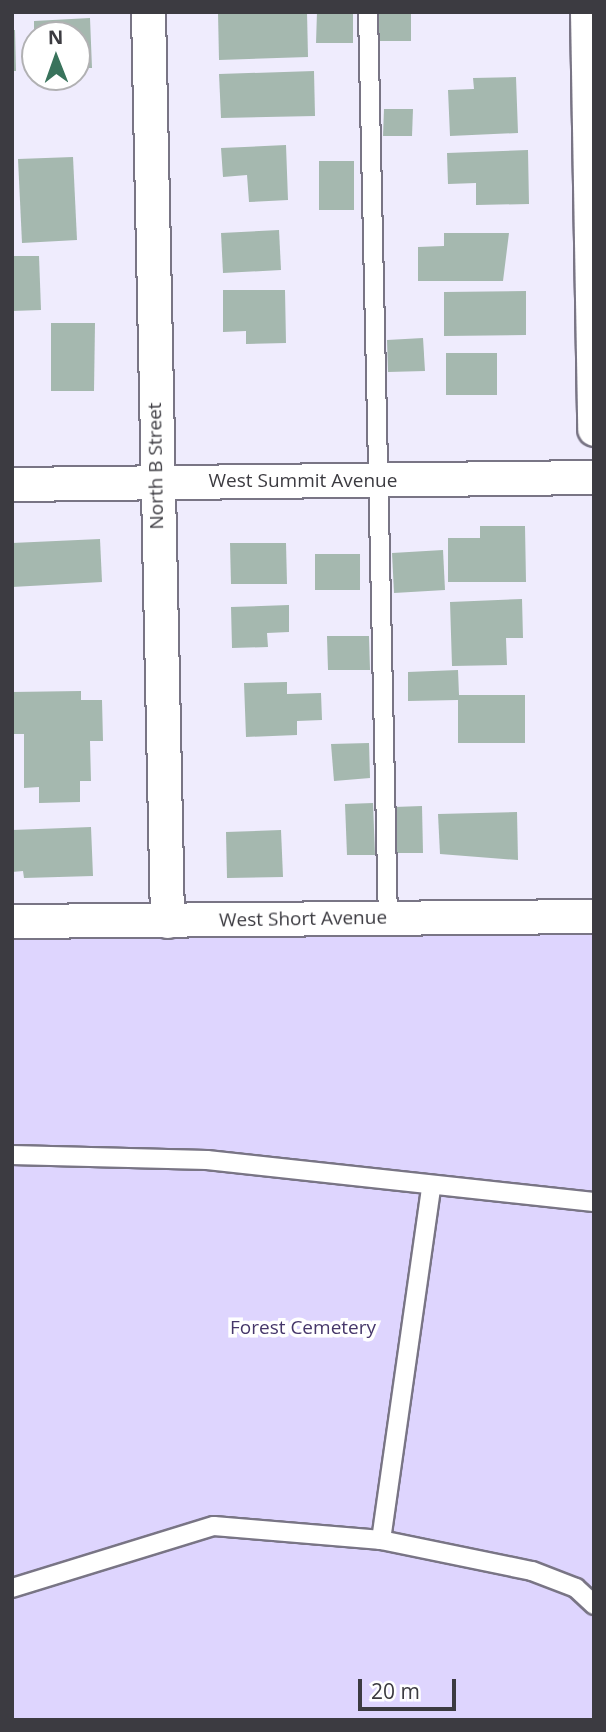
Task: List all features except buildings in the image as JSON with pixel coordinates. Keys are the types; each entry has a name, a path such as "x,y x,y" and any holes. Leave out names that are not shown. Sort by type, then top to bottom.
{"street":[{"name":"North B Street","path":"148,12 167,921"},
{"path":"587,12 594,429"},
{"name":"West Summit Avenue","path":"12,484 594,477"},
{"name":"West Short Avenue","path":"12,921 594,916"}],"lane":[{"path":"369,12 381,481 388,918"},
{"path":"12,1155 207,1160 431,1189 594,1202"},
{"path":"381,1540 431,1189"},
{"path":"12,1588 214,1526 381,1540 532,1571 576,1588 594,1605"}],"green space":[{"name":"Forest Cemetery","path":"594,929 594,1720 12,1720 12,937"}]}
